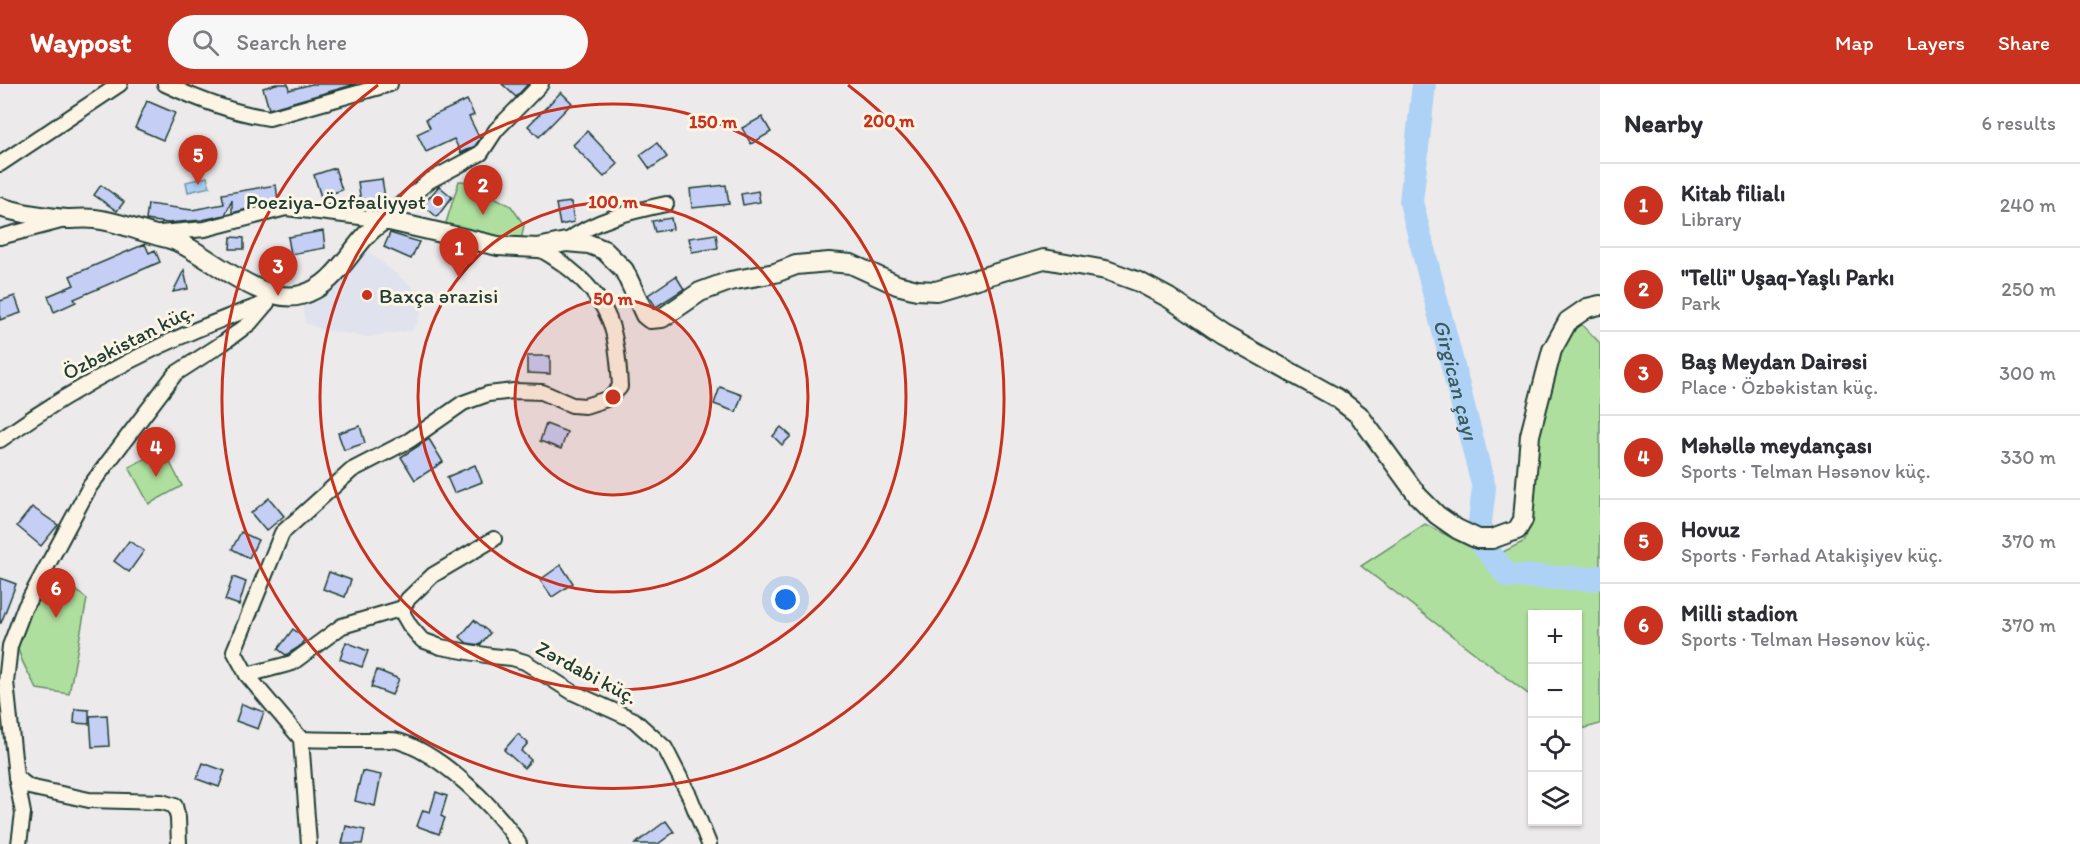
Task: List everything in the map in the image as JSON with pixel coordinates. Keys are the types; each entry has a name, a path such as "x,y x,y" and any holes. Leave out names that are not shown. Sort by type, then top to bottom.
{"street":[{"path":"0,164 120,84"},
{"path":"165,84 250,115 269,118 390,84"},
{"path":"19,844 23,813 16,777 6,682 10,646 30,599 90,486 175,374 223,343 275,300 299,296 327,281 342,267 369,232 429,181 481,153 496,130 541,84"},
{"path":"566,242 577,233 626,214 666,204"},
{"path":"0,207 26,215 69,219 92,218 115,222 177,242 275,300"},
{"path":"152,234 205,229 286,208 385,220 497,245 538,248 566,242 589,244 604,250 624,270 645,315 650,319 662,318 700,292 730,281 775,273 796,265 829,262 851,264 897,285 916,290 936,291 1044,259 1106,270 1139,282 1169,298 1222,334 1336,398 1359,415 1403,477 1437,515 1457,529 1478,539 1492,540 1517,531 1523,520 1530,435 1552,350 1568,321 1587,308 1600,305"},
{"path":"0,237 69,219"},
{"path":"309,844 301,739 248,675 234,651 282,533 352,470 410,440 464,403 488,394 514,391 542,392 572,405 585,406 610,398 620,387 616,351 609,320 599,301 581,279 558,260 538,248"},
{"name":"Özbəkistan küç.","path":"0,440 62,398 120,365 206,325 275,300"},
{"path":"248,675 292,663 342,626 403,608 408,599 433,575 494,539"},
{"name":"Zərdabi küç.","path":"403,608 403,614 410,626 422,640 441,647 525,662 572,692 634,720 665,748 690,797 709,844"},
{"path":"301,739 396,741 427,754 472,790 519,844"},
{"path":"16,777 29,787 89,800 162,802 175,806 179,844"}],"shaded area":[{"name":"Baxça ərazisi","path":"365,249 427,299 413,330 368,337 323,330 305,323 302,300"}],"green space":[{"path":"459,181 477,182 492,187 494,197 511,206 524,225 521,241 496,240 486,233 445,226"},
{"path":"1579,322 1600,343 1600,724 1582,729 1582,610 1528,610 1528,694 1361,566 1425,524 1491,558 1525,541 1534,502 1538,438 1560,354"},
{"path":"163,449 182,486 149,504 129,467"},
{"path":"54,574 87,599 69,694 37,689 23,663 17,643 17,636"}],"water":[{"path":"207,177 210,187 188,192 186,182"}],"building":[{"path":"276,84 288,84 289,90 312,84 356,84 269,109 263,88"},
{"path":"502,84 528,84 516,97"},
{"path":"561,92 572,103 539,137 528,126"},
{"path":"467,100 474,115 469,117 480,139 475,146 461,153 454,139 426,152 417,134 430,128 426,119"},
{"path":"147,101 175,113 163,140 135,128"},
{"path":"762,117 771,132 751,144 742,128"},
{"path":"587,131 618,164 604,177 573,145"},
{"path":"657,143 667,157 650,169 640,155"},
{"path":"335,168 342,190 321,197 314,175"},
{"path":"382,179 386,204 362,208 358,182"},
{"path":"101,185 124,202 117,211 94,195"},
{"path":"276,185 278,201 232,213 232,200 225,215 202,220 168,223 146,220 148,204 192,210 224,204 222,194"},
{"path":"726,185 729,204 692,208 690,189"},
{"name":"Poeziya-Özfəaliyyət","path":"439,186 452,197 437,217 423,205"},
{"path":"758,191 760,202 743,205 741,194"},
{"path":"571,202 574,222 560,225 556,204"},
{"path":"671,218 673,229 655,232 652,221"},
{"path":"323,231 325,248 291,254 288,237"},
{"path":"390,233 419,242 411,259 384,247"},
{"path":"716,234 718,248 692,252 689,238"},
{"path":"231,237 244,238 244,249 230,249"},
{"path":"145,244 149,253 155,250 160,262 74,299 76,302 54,312 48,296 74,285 70,276"},
{"path":"184,270 188,289 173,292"},
{"path":"676,276 684,289 656,307 648,295"},
{"path":"15,296 21,313 0,320 0,301"},
{"path":"527,356 550,356 550,374 527,373"},
{"path":"720,387 742,395 736,412 714,404"},
{"path":"546,424 567,432 561,449 540,441"},
{"path":"360,426 365,443 344,450 338,433"},
{"path":"781,427 791,436 782,445 773,436"},
{"path":"429,439 443,462 415,480 401,457"},
{"path":"475,465 482,482 454,493 447,477"},
{"path":"269,498 284,516 266,531 251,513"},
{"path":"32,507 58,525 41,546 17,526"},
{"path":"241,532 258,540 249,558 232,549"},
{"path":"129,541 144,551 129,572 114,561"},
{"path":"561,565 573,583 552,597 540,580"},
{"path":"329,572 351,580 345,597 323,589"},
{"path":"233,577 246,582 239,605 225,600"},
{"path":"0,578 16,584 1,623 0,623"},
{"path":"474,620 490,633 480,645 467,643 460,637"},
{"path":"293,629 305,639 299,647 286,655 278,649"},
{"path":"346,642 368,651 362,667 340,659"},
{"path":"377,670 399,679 392,695 371,687"},
{"path":"242,704 264,712 258,729 236,721"},
{"path":"75,709 89,710 89,724 74,723"},
{"path":"107,715 109,746 92,747 90,716"},
{"path":"518,734 528,743 521,751 531,760 524,768 504,750"},
{"path":"203,763 225,771 219,787 197,779"},
{"path":"362,771 381,775 375,806 355,801"},
{"path":"436,792 447,796 441,816 445,818 439,834 417,826 423,810 430,812"},
{"path":"666,821 674,832 658,844 635,844"},
{"path":"346,826 365,830 362,844 342,844"}],"waterway":[{"name":"Girgican çayı","path":"1424,84 1411,202 1484,488 1478,539 1508,576 1592,579 1600,577"}],"place":[{"name":"Hovuz","path":"198,185"},
{"name":"Poeziya-Özfəaliyyət","path":"438,201"},
{"name":"\"Telli\" Uşaq-Yaşlı Parkı","path":"483,215"},
{"name":"Kitab filialı","path":"459,278"},
{"name":"Baxça ərazisi","path":"367,295"},
{"name":"Baş Meydan Dairəsi","path":"278,296"},
{"name":"Məhəllə meydançası","path":"156,477"},
{"name":"Milli stadion","path":"56,618"}]}
